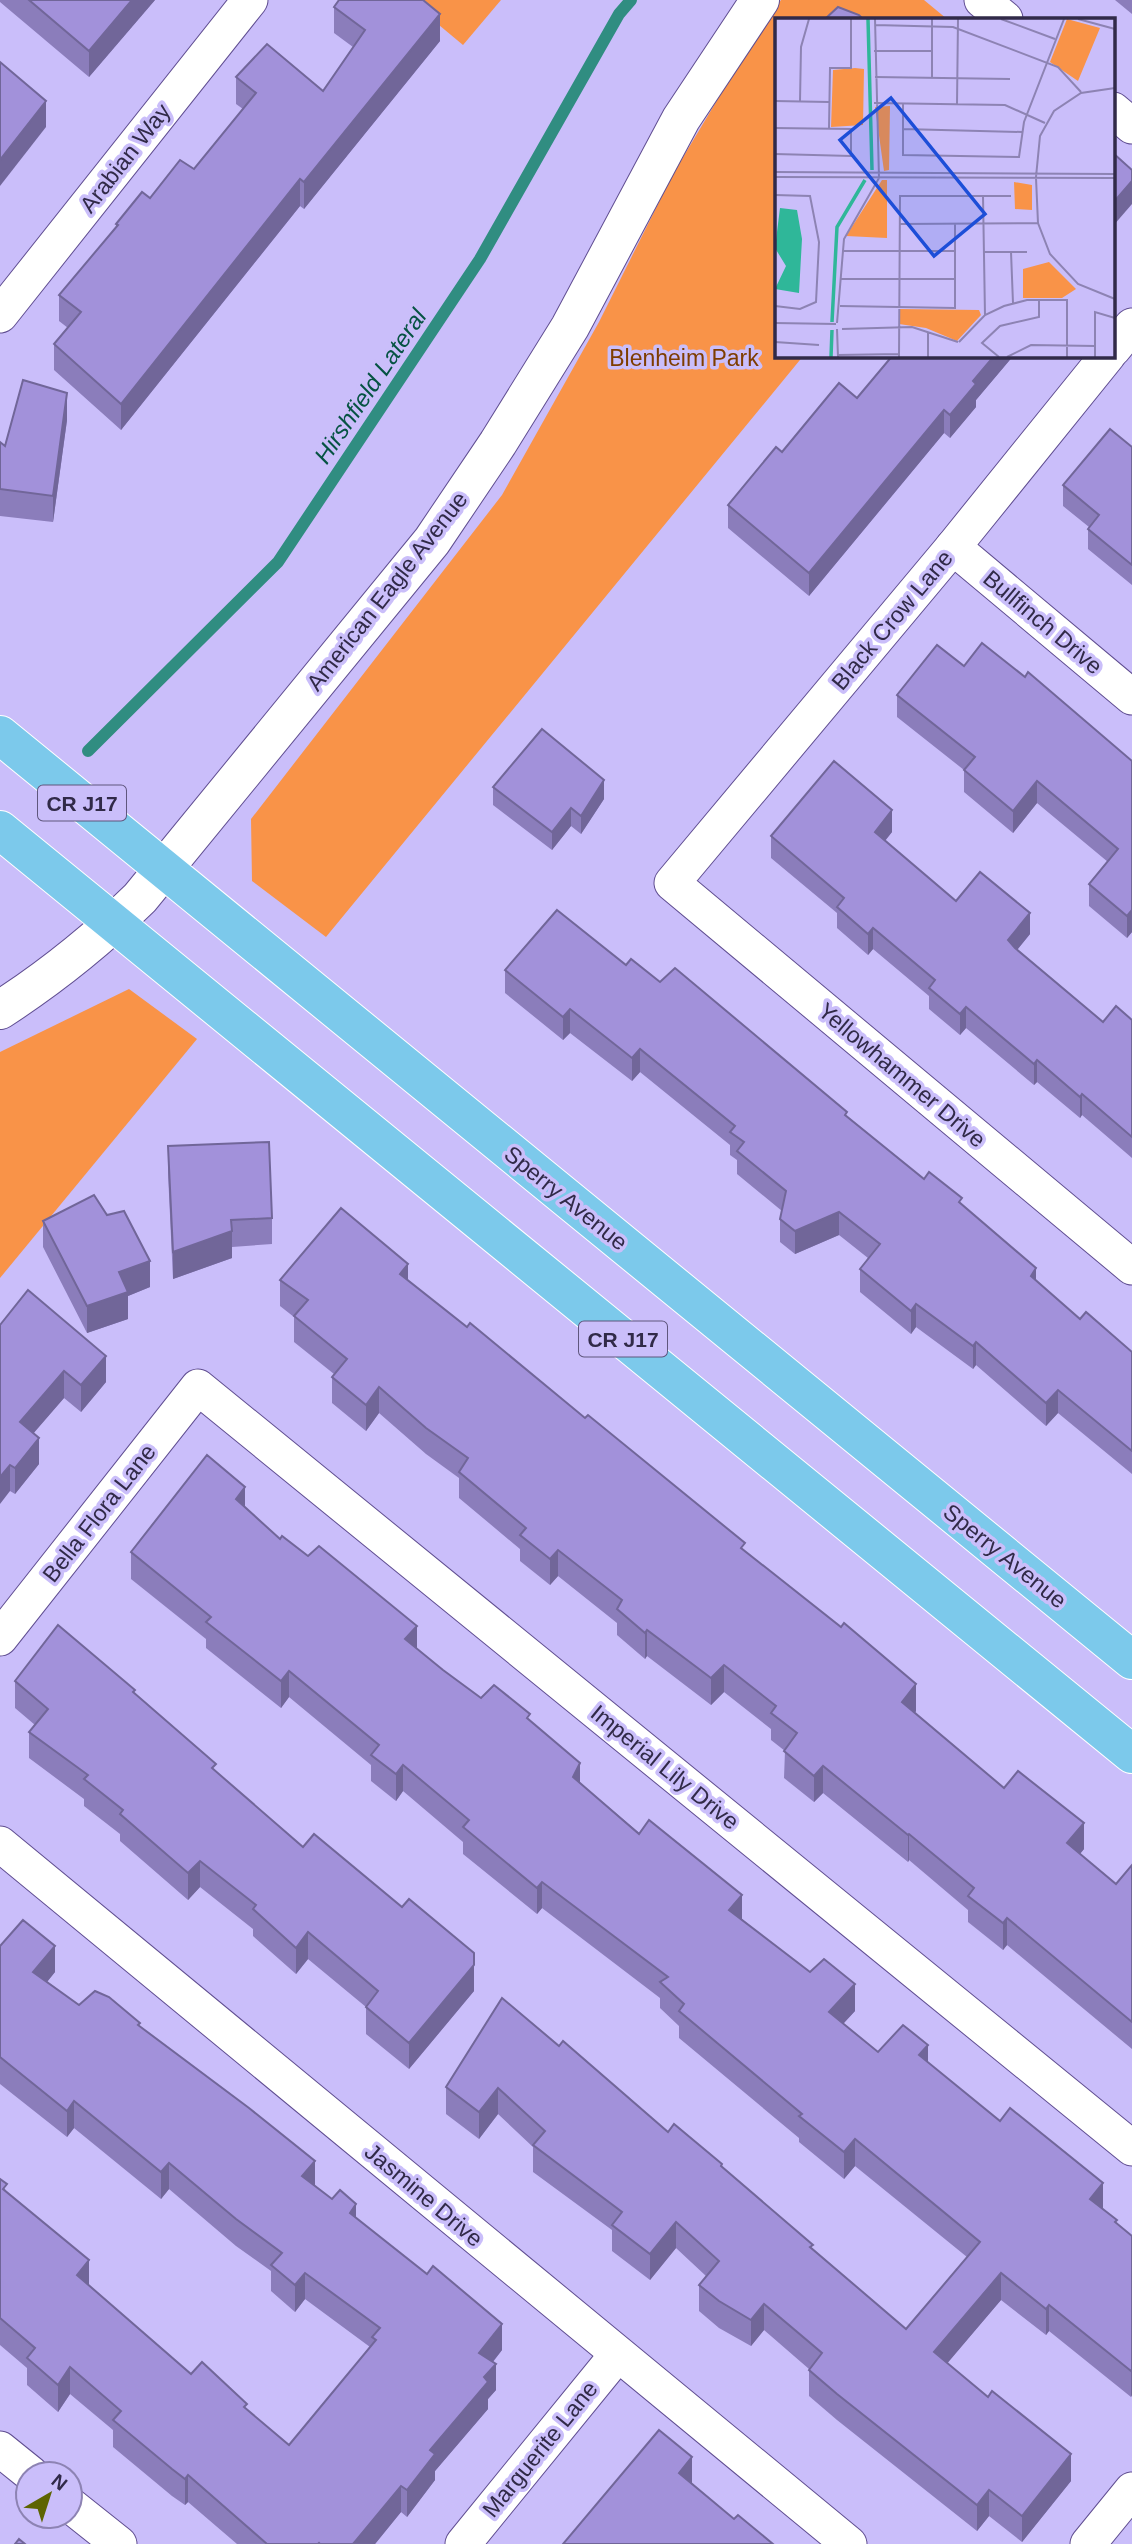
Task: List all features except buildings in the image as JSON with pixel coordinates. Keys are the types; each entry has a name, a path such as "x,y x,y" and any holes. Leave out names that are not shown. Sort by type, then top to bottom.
{"main road":[{"name":"Sperry Avenue","path":"0,735 1132,1660"},
{"name":"CR J17","path":"0,830 1132,1754"}],"street":[{"name":"Arabian Way","path":"0,315 250,0"},
{"name":"American Eagle Avenue","path":"0,1010 34,988 115,923 140,898 432,541 498,443 570,327 681,119 760,0"},
{"path":"982,0 1003,18"},
{"path":"1114,111 1132,126"},
{"path":"1114,348 1132,326"},
{"name":"Black Crow Lane","path":"672,883 954,547 1106,357"},
{"name":"Bullfinch Drive","path":"954,547 1132,697"},
{"name":"Yellowhammer Drive","path":"672,883 1132,1267"},
{"name":"Bella Flora Lane","path":"0,1638 198,1387"},
{"name":"Imperial Lily Drive","path":"198,1387 1132,2148"},
{"name":"Jasmine Drive","path":"0,1844 849,2544"},
{"name":"Marguerite Lane","path":"463,2544 617,2355"},
{"path":"0,2449 14,2460"},
{"path":"1088,2544 1132,2490"},
{"path":"84,2516 119,2544"}],"green space":[{"path":"409,0 501,0 463,45"},
{"name":"Blenheim Park","path":"781,0 924,0 946,18 775,18 775,357 802,357 326,937 252,881 251,819 502,495 599,322 673,174 759,30"},
{"path":"129,989 197,1039 0,1278 0,1052"}],"waterway":[{"name":"Hirshfield Lateral","path":"88,751 278,562 480,259 619,14 631,0"}]}
